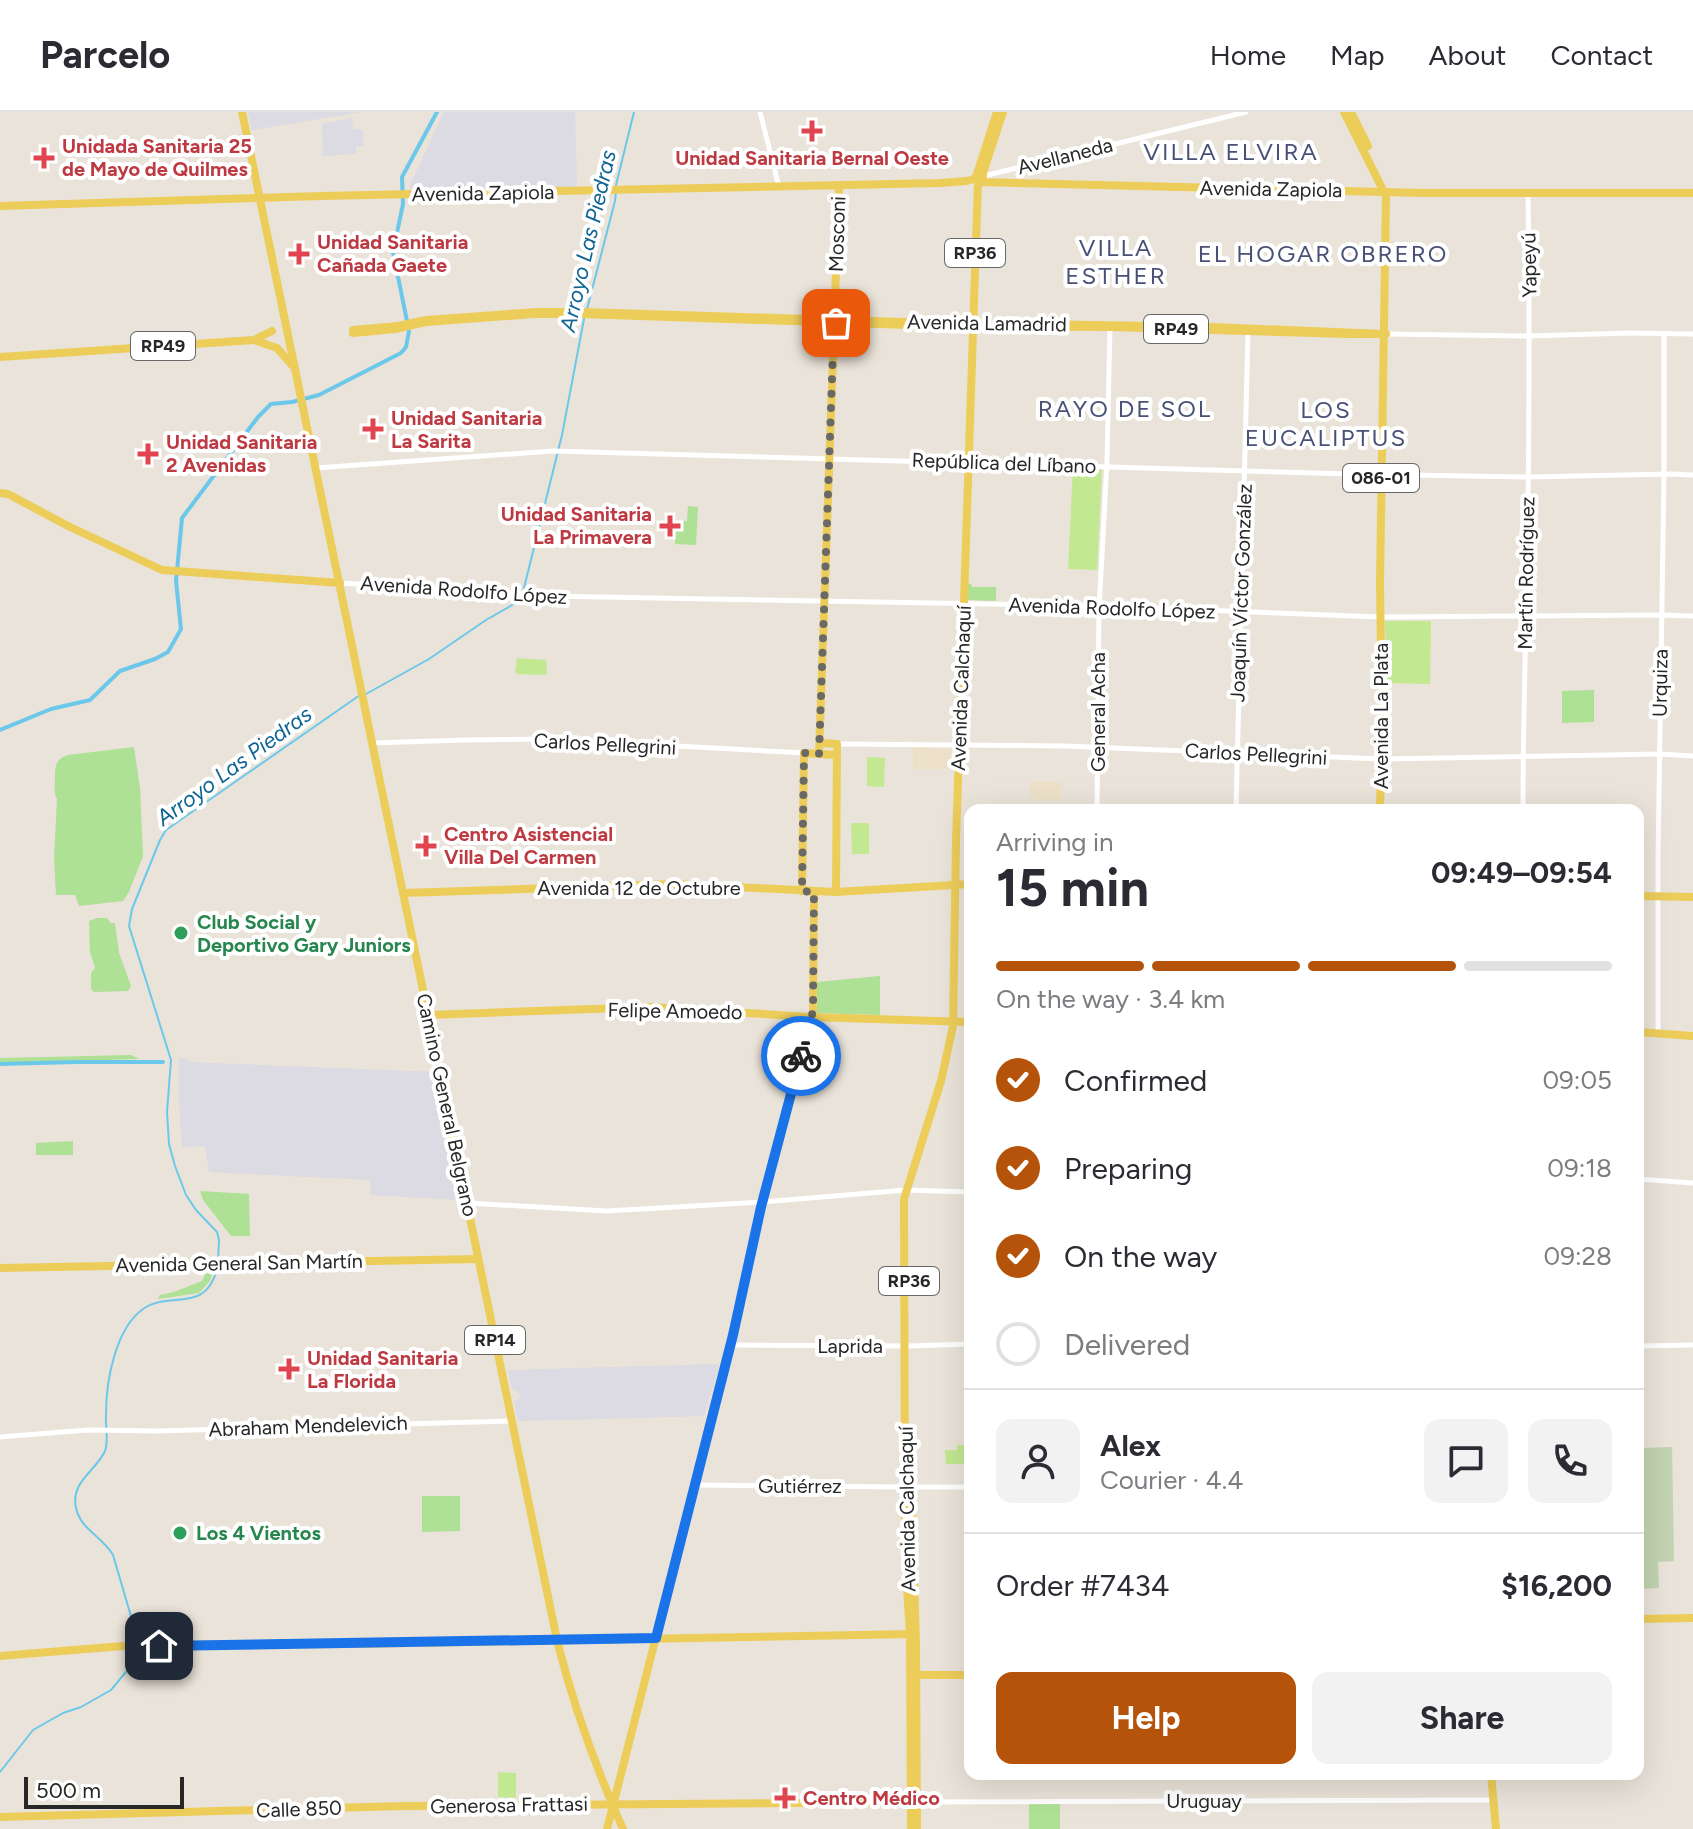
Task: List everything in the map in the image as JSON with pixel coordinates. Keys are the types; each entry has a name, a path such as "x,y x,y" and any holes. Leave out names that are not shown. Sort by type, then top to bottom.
{"main road":[{"path":"242,112 260,198 280,296 289,342 285,349 277,348 272,341 281,311 280,296"},
{"name":"RP36","path":"972,325 979,179 997,112"},
{"name":"RP36","path":"979,179 1003,112"},
{"name":"086-01","path":"1344,112 1363,142"},
{"name":"086-01","path":"1351,112 1386,192 1384,334"},
{"name":"Avenida Zapiola","path":"0,204 940,185 979,179 1386,192 1693,193"},
{"name":"Mosconi","path":"819,754 839,186"},
{"name":"Avenida Lamadrid","path":"353,332 426,320 528,312 835,322 1248,329"},
{"name":"Avenida Lamadrid","path":"972,325 1110,324 1384,334"},
{"name":"Avenida Calchaquí","path":"911,1829 914,1802 914,1675 908,1487 906,1190 941,1081 954,1022 955,883 972,325"},
{"path":"273,330 279,327 287,331"},
{"name":"RP49","path":"0,357 254,340 273,330"},
{"name":"Avenida La Plata","path":"1380,804 1384,334"},
{"name":"RP49","path":"254,340 277,348"},
{"name":"Camino General Belgrano","path":"289,342 557,1640 580,1722 623,1829"},
{"name":"Camino General Belgrano","path":"277,348 296,373"},
{"path":"0,493 8,494 162,570 340,583"},
{"name":"Carlos Pellegrini","path":"821,743 837,744"},
{"path":"836,892 837,744"},
{"path":"802,891 804,753"},
{"name":"Carlos Pellegrini","path":"804,753 837,755"},
{"name":"Avenida 12 de Octubre","path":"403,893 668,884 836,892 964,884"},
{"path":"606,1829 731,1345 762,1202 813,1011 814,892"},
{"path":"1644,896 1693,897"},
{"name":"Felipe Amoedo","path":"428,1015 645,1007 964,1022"},
{"path":"1644,1032 1693,1036"},
{"name":"Avenida General San Martín","path":"0,1268 478,1259"},
{"name":"Avenida Calchaquí","path":"908,1487 907,1620 912,1622"},
{"path":"1644,1619 1693,1618"},
{"path":"0,1656 135,1645 912,1634"},
{"name":"Avenida Calchaquí","path":"912,1634 910,1650 917,1829"},
{"path":"910,1650 914,1675 964,1675"},
{"path":"1490,1780 1495,1829"},
{"path":"1491,1780 1495,1829"},
{"name":"Generosa Frattasi","path":"406,1806 914,1802"},
{"name":"Calle 850","path":"0,1817 406,1806"}],"street":[{"path":"760,112 779,187"},
{"name":"Avellaneda","path":"979,179 1246,112"},
{"name":"Yapeyú","path":"1528,194 1529,336"},
{"name":"General Acha","path":"1097,804 1099,606 1110,327"},
{"name":"Joaquín Víctor González","path":"1236,804 1248,329"},
{"name":"Avenida Lamadrid","path":"1384,334 1693,334"},
{"name":"Urquiza","path":"1658,1032 1664,334"},
{"name":"Martín Rodríguez","path":"1523,804 1529,336"},
{"name":"República del Líbano","path":"315,468 564,451 1382,474 1528,477 1693,475"},
{"name":"Avenida Rodolfo López","path":"340,583 527,596 1099,606 1381,619 1693,616"},
{"name":"Carlos Pellegrini","path":"372,743 550,739 804,753"},
{"name":"Carlos Pellegrini","path":"837,744 1098,747 1381,759 1693,756"},
{"path":"1644,1179 1693,1183"},
{"path":"467,1203 607,1211 906,1190 964,1192"},
{"name":"Laprida","path":"731,1345 964,1344"},
{"path":"1644,1346 1693,1345"},
{"name":"Abraham Mendelevich","path":"0,1437 84,1430 512,1421"},
{"name":"Gutiérrez","path":"695,1485 964,1487"},
{"name":"Uruguay","path":"914,1802 1491,1800"}],"shaded area":[{"path":"248,112 361,112 252,130"},
{"path":"444,112 575,112 577,187 413,190 409,187"},
{"path":"352,118 353,129 363,130 363,146 356,146 356,154 323,156 322,124"},
{"path":"913,747 953,748 953,769 913,769"},
{"path":"1030,781 1061,782 1060,800 1030,799"},
{"path":"179,1058 188,1062 436,1072 460,1167 460,1200 371,1195 370,1180 209,1172 205,1146 182,1147"},
{"path":"720,1364 704,1416 604,1419 518,1421 514,1402 520,1398 519,1392 512,1389 508,1370"}],"green space":[{"path":"1073,468 1102,469 1097,570 1068,569"},
{"path":"688,506 698,507 696,545 675,544 676,521 687,521"},
{"path":"968,584 972,587 996,587 996,601 968,600"},
{"path":"1385,621 1431,621 1430,684 1387,683"},
{"path":"517,658 546,660 546,675 517,674"},
{"path":"1594,690 1594,722 1562,723 1562,691"},
{"path":"134,747 140,788 143,856 123,901 79,906 75,895 56,895 56,766 61,758 68,755"},
{"path":"867,757 885,758 884,787 867,786"},
{"path":"851,823 869,823 869,854 852,854"},
{"path":"107,918 115,923 119,953 131,986 128,991 94,992 91,989 91,973 95,968 90,952 89,921"},
{"path":"880,976 880,1015 816,1013 817,982"},
{"path":"131,1055 139,1059 0,1063 0,1058"},
{"path":"73,1141 73,1155 36,1155 36,1143"},
{"path":"200,1191 249,1194 250,1236 231,1236 203,1200"},
{"path":"208,1268 214,1268 210,1281 199,1293 158,1299 160,1295 202,1281"},
{"path":"957,1445 964,1445 964,1464 946,1464 945,1450 957,1450"},
{"path":"1672,1447 1674,1561 1658,1562 1659,1588 1644,1589 1644,1448"},
{"path":"422,1496 460,1496 460,1531 422,1532"},
{"path":"498,1772 516,1773 516,1798 498,1797"},
{"path":"1060,1803 1060,1829 1029,1829 1029,1804"}],"waterway":[{"path":"0,730 51,709 90,700 120,671 168,652 181,629 176,581 182,518 258,417 271,404 319,395 401,353 406,347 409,331 393,252 403,204 402,177 437,112"},
{"name":"Arroyo Las Piedras","path":"616,185 634,112"},
{"name":"Arroyo Las Piedras","path":"587,309 616,191"},
{"name":"Arroyo Las Piedras","path":"366,694 429,659 521,600 562,435 584,319"},
{"name":"Arroyo Las Piedras","path":"218,1262 217,1232 186,1195 169,1144 167,1112 171,1060 129,926 132,909 166,830 360,695"},
{"path":"0,1064 163,1062"},
{"name":"Arroyo Las Piedras","path":"138,1640 113,1555 82,1522 75,1499 80,1484 105,1451 110,1372 125,1329 143,1309 153,1304 195,1297 204,1292 217,1269"},
{"name":"Arroyo Las Piedras","path":"0,1772 33,1730 111,1690 130,1667 138,1650"}],"way so far":[{"path":"801,1056 813,1011 814,954 814,892 802,891 804,753 819,754 834,321 836,323"}],"place":[{"name":"Unidad Sanitaria Bernal Oeste","path":"812,131"},
{"name":"Unidada Sanitaria 25 de Mayo de Quilmes","path":"44,158"},
{"name":"Unidad Sanitaria Cañada Gaete","path":"299,254"},
{"name":"Unidad Sanitaria La Sarita","path":"373,429"},
{"name":"Unidad Sanitaria 2 Avenidas","path":"148,454"},
{"name":"Unidad Sanitaria La Primavera","path":"670,526"},
{"name":"Centro Asistencial Villa Del Carmen","path":"426,846"},
{"name":"Club Social y Deportivo Gary Juniors","path":"181,933"},
{"name":"Unidad Sanitaria La Florida","path":"289,1369"},
{"name":"Los 4 Vientos","path":"180,1533"},
{"name":"Centro Médico","path":"785,1798"}],"district":[{"name":"VILLA ELVIRA","path":"1231,151"},
{"name":"EL HOGAR OBRERO","path":"1323,253"},
{"name":"VILLA ESTHER","path":"1116,261"},
{"name":"RAYO DE SOL","path":"1125,408"},
{"name":"LOS EUCALIPTUS","path":"1326,423"}],"route":[{"path":"159,1646 656,1638 801,1056"}]}
